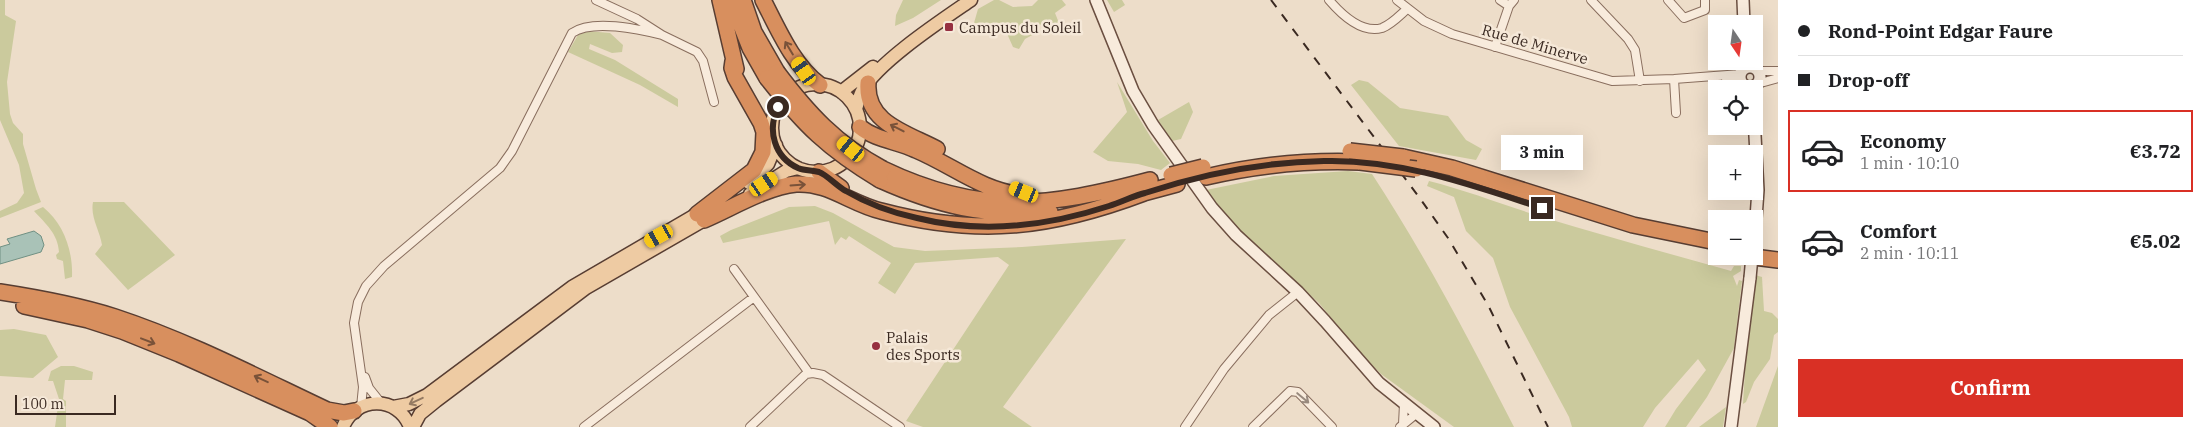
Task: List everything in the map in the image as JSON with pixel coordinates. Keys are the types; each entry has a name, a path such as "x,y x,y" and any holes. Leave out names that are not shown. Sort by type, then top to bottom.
{"highway":[{"path":"720,0 733,61 742,83 752,99 773,120"},
{"path":"731,0 750,48 772,75"},
{"path":"743,0 772,75 796,116 819,138 849,162 931,189 992,202 1038,203 1083,197 1174,179 1277,154 1404,157 1452,168 1625,223 1708,240"},
{"path":"763,0 798,62 811,78 820,84"},
{"path":"701,217 754,170 762,152 764,132 761,122 735,77 732,68 733,61"},
{"path":"868,83 870,105 874,112 888,123 1000,182 1034,196"},
{"path":"860,126 873,136 917,150 996,190 1034,196 1083,197"},
{"path":"1355,157 1416,169 1476,186 1612,230 1655,241 1708,251"},
{"path":"819,172 859,198 916,218"},
{"path":"881,174 914,195 958,208 1000,213 1050,212 1085,207 1144,193"},
{"path":"701,217 782,186 806,184 828,188 880,211 940,223 1003,227 1077,215 1110,206 1174,179"},
{"path":"1763,248 1778,250"},
{"path":"1763,258 1778,260"},
{"path":"0,292 50,300 115,317 186,344 327,410 344,413 357,409"},
{"path":"0,302 51,311 122,331 179,354 310,413 330,427"}],"main road":[{"path":"856,109 862,91 868,83 908,46 971,0"},
{"path":"841,92 855,83 902,42 947,16"},
{"path":"343,427 357,409 369,404 409,404 427,395 572,287 786,171 798,168 819,172 837,167 850,156 858,142 860,126 856,109 841,92 820,84 801,87 788,94 778,107 773,120 772,132 776,145 783,157 798,168"},
{"path":"387,405 404,416 411,427 420,414 436,401 569,300 701,217 758,176 768,164 776,145"}],"street":[{"path":"596,0 637,19 662,35 696,52 703,61 714,102"},
{"path":"1096,0 1125,75 1153,125 1198,190 1236,235 1298,292 1364,368 1379,383 1434,427"},
{"path":"1328,0 1349,20 1364,28 1375,29 1391,23 1407,9"},
{"name":"Rue de Minerve","path":"1398,0 1424,21 1452,34 1612,81 1749,76"},
{"path":"1495,47 1512,3 1500,0"},
{"path":"1591,0 1628,39 1635,50 1640,81"},
{"path":"1668,0 1684,18 1705,10 1704,0"},
{"path":"1743,0 1744,15"},
{"path":"357,409 363,387 354,323 358,302 366,286 384,266 500,168 512,151 566,41 572,33 580,28 590,26 639,29 662,35"},
{"path":"1749,76 1778,71"},
{"path":"1749,76 1778,78"},
{"path":"1674,79 1676,113"},
{"path":"1755,135 1758,190 1757,210"},
{"path":"1731,427 1751,265"},
{"path":"734,269 809,373 823,375 900,427"},
{"path":"1185,427 1224,369 1268,316 1298,292"},
{"path":"584,427 754,297"},
{"path":"361,363 369,388 387,405"},
{"path":"750,427 809,373"},
{"path":"1253,427 1290,391 1298,392 1332,427"},
{"path":"1401,426 1404,404"},
{"path":"1401,426 1416,414"}],"green space":[{"path":"0,0 5,0 5,15 16,21 7,82 10,114 13,123 23,134 23,144 41,202 0,218 0,211 17,203 24,193 19,165 0,120"},
{"path":"903,0 941,0 913,18 895,26 896,15"},
{"path":"994,0 999,0 1013,7 1032,6 1038,0 1062,0 1066,5 1055,13 1059,23 1056,27 1050,21 1034,27 1036,33 1025,39 1019,49 1013,47 1004,27 995,29 974,23 978,9"},
{"path":"1107,0 1122,0 1125,5 1114,12"},
{"path":"587,31 610,33 623,45 622,52 612,53 590,44 589,49 615,60 678,99 678,107 640,85 568,52 578,35"},
{"path":"1359,80 1368,82 1400,108 1448,116 1466,140 1482,149 1476,160 1399,146 1351,85"},
{"path":"1117,82 1153,141 1170,163 1161,170 1138,164 1108,161 1093,152 1127,112"},
{"path":"1189,102 1193,112 1181,139 1172,141 1158,120"},
{"path":"1348,171 1372,174 1429,267 1514,427 1454,427 1381,374 1360,353 1319,303 1262,252 1224,214 1206,190 1274,176"},
{"path":"1429,181 1542,217 1731,271 1734,266 1741,266 1741,271 1733,276 1737,286 1739,280 1742,281 1734,348 1707,397 1686,427 1665,427 1676,409 1706,370 1698,359 1655,408 1643,427 1572,427 1569,417 1510,307 1493,258 1466,231 1454,197 1427,186"},
{"path":"93,202 124,202 175,255 128,290 95,254 102,245 94,219"},
{"path":"815,206 833,213 894,247 925,251 1022,247 1126,239 1003,407 1032,427 923,427 906,421 1009,265 998,257 915,263 895,294 878,283 891,263 849,236 846,240 841,237 835,245 829,221 723,243 720,236 789,207"},
{"path":"43,207 57,221 66,239 71,257 72,277 65,279 63,261 57,259 56,255 59,252 56,240 51,230 34,211"},
{"path":"1755,275 1762,277 1764,311 1772,313 1778,319 1778,332 1774,335 1770,359 1754,382 1746,402 1743,404 1746,354"},
{"path":"14,329 46,335 58,357 33,378 0,376 0,330"},
{"path":"61,366 74,366 93,372 92,380 65,380 63,399 66,401 66,427 55,427 59,399 53,381 48,381 51,371"},
{"path":"1778,366 1778,427 1756,427"},
{"path":"1726,407 1723,427 1699,427"}],"shaded area":[{"path":"34,231 41,236 44,245 41,252 0,264 0,247 10,244 7,239"}],"railway":[{"path":"1271,0 1448,238 1488,305 1548,427"}],"place":[{"name":"Campus du Soleil","path":"949,27"},
{"name":"Palais des Sports","path":"876,346"}],"route":[{"path":"778,107 773,120 773,136 778,150 788,162 810,172 819,172 845,190 880,207 940,223 1003,227 1044,222 1110,206 1144,193 1177,184 1245,168 1272,164 1325,161 1360,162 1416,169 1454,179 1542,208"}]}
